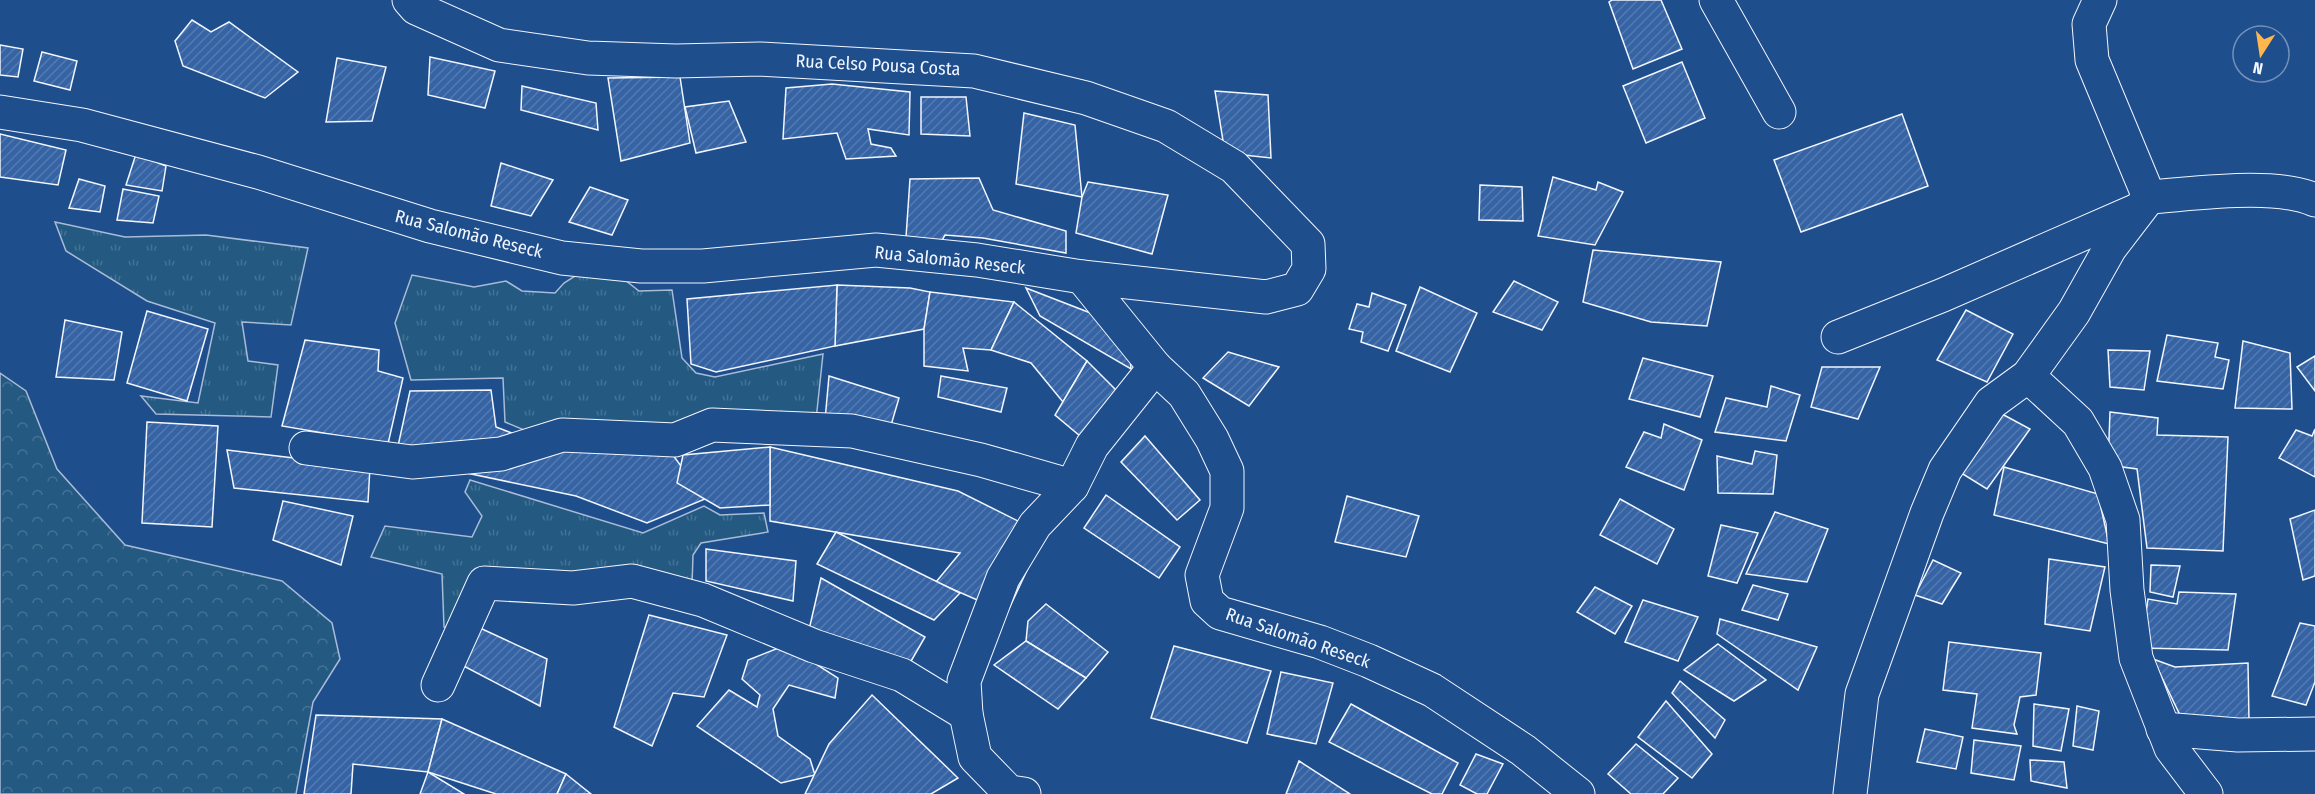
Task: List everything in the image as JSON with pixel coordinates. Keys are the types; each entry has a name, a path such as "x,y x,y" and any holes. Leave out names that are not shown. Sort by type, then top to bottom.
{"street":[{"name":"Rua Celso Pousa Costa","path":"409,0 416,8 499,45 588,57 676,61 772,59 974,71 1086,98 1166,126 1234,167 1308,244 1309,269 1297,289 1266,297 1082,277"},
{"path":"1716,0 1779,112"},
{"path":"2100,0 2089,24 2092,60 2144,203"},
{"name":"Rua Salomão Reseck","path":"0,112 82,125 258,172 430,226 562,258 641,266 703,267 876,250 977,260 1082,277 1155,367 1184,394 1212,439 1227,471 1227,508 1202,575 1207,601 1220,613 1320,642 1369,660 1432,690 1523,750 1578,794"},
{"path":"1838,337 1943,296 2144,203 2263,191 2306,196 2315,200"},
{"path":"1850,794 1863,694 1927,513 1945,470 1991,403 2028,376 2074,312 2110,248 2144,203"},
{"path":"1024,794 1009,792 975,757 966,714 964,681 1003,578 1035,525 1072,486 1092,446 1155,367"},
{"path":"2028,376 2078,422 2105,468 2123,520 2127,590 2136,658 2171,748 2206,794"},
{"path":"306,448 412,462 501,454 562,435 675,441 712,425 852,431 981,460 1072,486"},
{"path":"438,685 484,583 573,588 632,581 703,600 813,646 902,675 966,714"},
{"path":"2163,729 2238,735 2315,734"}],"green space":[{"path":"55,222 125,237 206,235 308,248 291,325 242,322 248,361 278,365 271,417 156,414 141,396 198,403 215,323 147,301 66,251"},
{"path":"589,267 616,273 639,291 672,290 682,358 696,373 715,377 823,354 816,420 675,430 536,435 505,422 503,378 411,380 395,323 412,275 474,287 506,281 522,291 555,293 564,283"},
{"path":"0,373 26,391 57,469 125,545 282,581 332,623 340,659 313,702 296,794 0,794"},
{"path":"470,480 643,533 704,506 720,515 764,513 768,532 701,543 693,555 692,586 479,574 455,632 444,627 442,574 371,557 385,526 472,537 482,516 465,492"}],"building":[{"path":"1612,0 1661,0 1682,49 1633,69 1609,2"},
{"path":"192,20 211,32 229,22 298,72 265,98 183,66 175,41"},
{"path":"0,45 23,49 18,77 0,75"},
{"path":"42,52 77,61 70,90 34,81"},
{"path":"430,57 495,71 485,108 428,95"},
{"path":"337,58 386,67 372,121 326,122"},
{"path":"1682,62 1705,118 1646,143 1623,86"},
{"path":"680,77 690,143 621,161 608,78"},
{"path":"832,84 910,92 909,135 868,129 871,144 891,148 896,156 846,159 837,133 783,139 786,88"},
{"path":"522,86 596,103 598,130 521,110"},
{"path":"1215,91 1268,95 1271,158 1225,153"},
{"path":"921,97 966,97 970,136 921,134"},
{"path":"729,101 746,142 696,153 685,107"},
{"path":"1024,113 1075,125 1082,197 1016,184"},
{"path":"1902,114 1928,186 1801,232 1774,160"},
{"path":"0,134 66,150 58,185 0,177"},
{"path":"136,154 166,166 162,191 126,185"},
{"path":"501,163 553,180 531,216 491,206"},
{"path":"1553,177 1596,190 1598,182 1623,192 1595,245 1538,236"},
{"path":"979,178 993,210 1066,231 1066,253 983,238 945,235 934,254 905,252 910,179"},
{"path":"79,179 105,186 100,212 69,208"},
{"path":"1088,182 1168,195 1152,254 1076,233 1082,197"},
{"path":"1480,185 1522,187 1523,221 1479,220"},
{"path":"590,187 628,200 612,235 569,222"},
{"path":"123,189 159,196 153,223 117,220"},
{"path":"1593,250 1721,262 1707,326 1651,322 1583,302"},
{"path":"1514,281 1558,302 1542,330 1493,312"},
{"path":"837,285 910,288 930,292 924,329 835,346"},
{"path":"837,285 835,346 716,372 691,364 687,299"},
{"path":"1420,287 1477,313 1450,372 1396,351"},
{"path":"1026,288 1106,319 1129,340 1131,369 1040,316"},
{"path":"930,292 1014,302 991,350 963,348 968,371 924,366 924,329"},
{"path":"1372,293 1406,305 1388,351 1361,342 1363,332 1349,329 1357,304 1369,307"},
{"path":"1014,302 1087,361 1063,402 1031,363 991,350"},
{"path":"1966,310 2013,334 1987,382 1937,360"},
{"path":"147,311 208,329 187,401 127,383"},
{"path":"65,320 122,332 114,380 56,377"},
{"path":"2167,335 2218,343 2215,357 2229,360 2223,389 2157,381"},
{"path":"305,340 379,350 378,371 403,378 388,444 282,426"},
{"path":"2243,341 2290,353 2292,409 2235,408"},
{"path":"2108,350 2150,351 2144,390 2110,387"},
{"path":"1228,352 1279,367 1249,406 1203,378"},
{"path":"2315,356 2315,391 2297,367"},
{"path":"1643,358 1713,376 1700,417 1629,399"},
{"path":"1087,361 1128,402 1092,446 1055,415"},
{"path":"1822,367 1880,367 1858,419 1811,407"},
{"path":"829,376 899,398 887,439 824,431"},
{"path":"941,376 1007,388 1001,412 938,397"},
{"path":"1771,386 1800,395 1786,441 1715,432 1726,398 1767,407"},
{"path":"491,390 496,427 556,450 670,451 705,499 647,523 576,496 457,471 398,446 410,391"},
{"path":"2110,412 2158,418 2157,435 2228,437 2223,551 2147,548 2137,469 2108,465"},
{"path":"2002,414 2030,429 1987,489 1958,471"},
{"path":"147,422 218,426 212,527 142,523"},
{"path":"1664,424 1702,440 1684,490 1626,467 1644,432 1661,438"},
{"path":"2315,429 2315,477 2279,458 2296,430 2312,436"},
{"path":"1145,436 1200,500 1177,520 1121,462"},
{"path":"770,447 958,491 1044,534 1007,613 936,582 960,553 770,521"},
{"path":"770,447 770,505 720,508 677,483 683,455"},
{"path":"227,450 370,467 368,502 234,488"},
{"path":"1755,451 1777,455 1773,494 1718,493 1717,456 1752,464"},
{"path":"2004,467 2098,494 2109,544 1994,515"},
{"path":"1106,495 1180,547 1159,578 1084,528"},
{"path":"1347,496 1419,516 1406,557 1335,542"},
{"path":"1620,499 1674,529 1657,564 1600,535"},
{"path":"283,501 353,516 341,565 273,540"},
{"path":"2315,510 2315,576 2303,580 2290,519"},
{"path":"1775,512 1828,529 1807,582 1746,574"},
{"path":"1721,525 1758,533 1737,583 1708,576"},
{"path":"836,532 960,593 934,620 817,564"},
{"path":"706,549 796,561 793,601 706,581"},
{"path":"2049,559 2105,567 2090,631 2045,624"},
{"path":"1933,560 1961,573 1942,604 1915,595"},
{"path":"2151,565 2180,566 2173,597 2150,592"},
{"path":"821,578 925,637 903,675 808,634"},
{"path":"1753,585 1788,594 1778,620 1742,610"},
{"path":"1595,587 1632,606 1615,634 1577,612"},
{"path":"2179,592 2236,594 2228,650 2141,648 2148,599 2177,604"},
{"path":"1643,600 1698,617 1678,661 1625,642"},
{"path":"1046,604 1108,652 1086,678 1026,641 1028,621"},
{"path":"649,615 727,635 704,697 673,693 652,746 614,727"},
{"path":"1720,619 1817,647 1798,690 1717,634"},
{"path":"467,622 547,659 540,706 458,663"},
{"path":"2300,623 2315,626 2315,682 2306,705 2272,696"},
{"path":"1026,641 1086,678 1058,709 994,665"},
{"path":"1949,642 2041,653 2036,695 2020,697 2014,725 2017,734 1972,728 1977,694 1943,690"},
{"path":"1718,644 1766,680 1734,701 1684,670"},
{"path":"786,645 838,678 835,698 789,685 773,709 778,736 810,759 815,775 781,783 697,726 729,690 757,707 760,695 742,679 748,660"},
{"path":"1174,646 1271,671 1247,743 1151,718"},
{"path":"2153,659 2175,667 2248,663 2249,721 2180,715"},
{"path":"1281,672 1333,683 1316,744 1267,734"},
{"path":"1680,681 1725,720 1715,738 1672,693"},
{"path":"872,695 958,778 931,794 805,794 829,744"},
{"path":"1666,701 1712,754 1692,778 1638,737"},
{"path":"1351,704 1458,763 1442,794 1432,794 1329,742"},
{"path":"2034,704 2069,709 2061,751 2033,746"},
{"path":"2077,706 2099,711 2093,750 2073,746"},
{"path":"316,715 442,719 428,772 353,764 351,794 304,794"},
{"path":"442,719 566,774 557,794 496,794 428,772"},
{"path":"1925,729 1963,737 1956,769 1917,762"},
{"path":"1974,740 2021,746 2014,780 1971,773"},
{"path":"1636,744 1678,778 1663,794 1631,794 1608,774"},
{"path":"1476,754 1503,764 1487,794 1477,794 1460,785"},
{"path":"2030,760 2064,762 2067,788 2031,781"},
{"path":"1299,761 1350,794 1286,794"},
{"path":"428,772 464,794 420,794"},
{"path":"566,774 591,794 557,794"}]}
